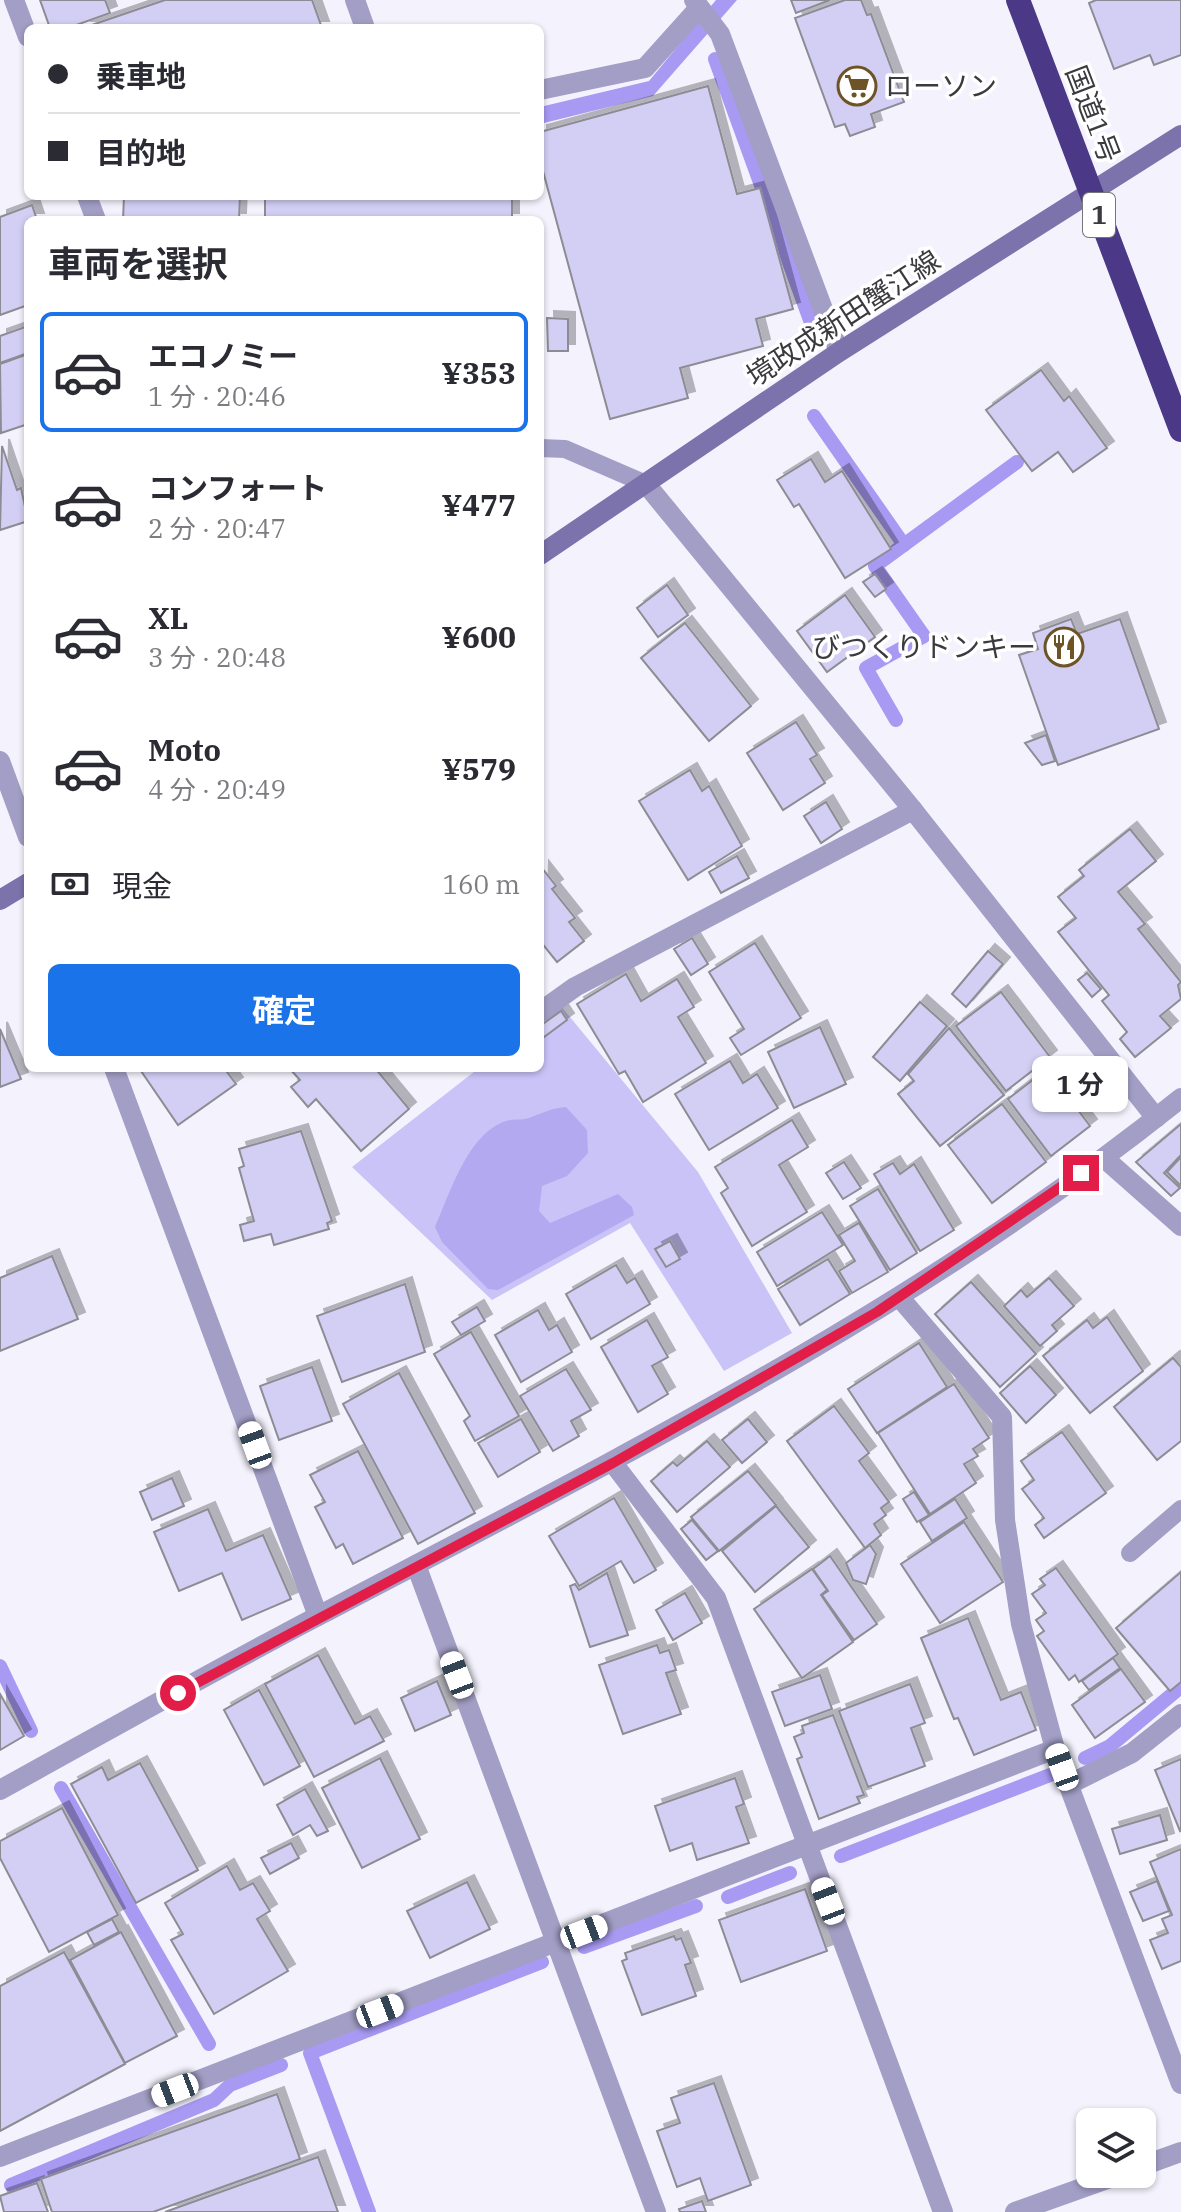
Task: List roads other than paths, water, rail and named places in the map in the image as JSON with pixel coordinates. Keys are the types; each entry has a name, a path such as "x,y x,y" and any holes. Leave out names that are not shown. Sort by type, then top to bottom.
{"highway":[{"name":"国道1号","path":"1018,0 1181,430"}],"main road":[{"name":"境政成新田蟹江線","path":"544,552 839,352 1181,135"},
{"path":"0,900 24,885"}],"street":[{"path":"14,0 24,26"},
{"path":"355,0 364,24"},
{"path":"544,89 645,68 696,5 720,34 839,352"},
{"path":"646,484 913,810 1156,1118"},
{"path":"0,761 24,826"},
{"path":"544,1009 575,987 913,810"},
{"path":"115,1072 318,1616"},
{"path":"0,1790 318,1616 613,1463 900,1298 1104,1158 1181,1098"},
{"path":"1104,1158 1181,1226"},
{"path":"900,1298 1002,1417 1005,1520 1021,1624 1055,1749 1181,2084"},
{"path":"613,1463 716,1598 943,2212"},
{"path":"416,1565 656,2212"},
{"path":"1068,1785 1132,1753 1181,1714"},
{"path":"0,2157 1055,1749"},
{"path":"1156,2161 1181,2152"},
{"path":"1015,2212 1082,2188"}],"lane":[{"path":"544,448 565,449 646,484"},
{"path":"1130,1553 1181,1509"}],"waterway":[{"path":"715,59 814,331"},
{"path":"814,416 904,545"},
{"path":"896,720 866,668 924,636 875,566 1017,462"},
{"path":"0,1666 31,1731"},
{"path":"1085,1758 1110,1746 1181,1687"},
{"path":"841,1856 1050,1775"},
{"path":"61,1788 209,2044"},
{"path":"728,1897 790,1873"},
{"path":"584,1947 696,1906"},
{"path":"369,2212 310,2053 542,1962"},
{"path":"11,2185 214,2100 230,2085 281,2065"}],"place":[{"name":"ローソン","path":"857,86"},
{"name":"びつくりドンキー","path":"1064,647"}]}
